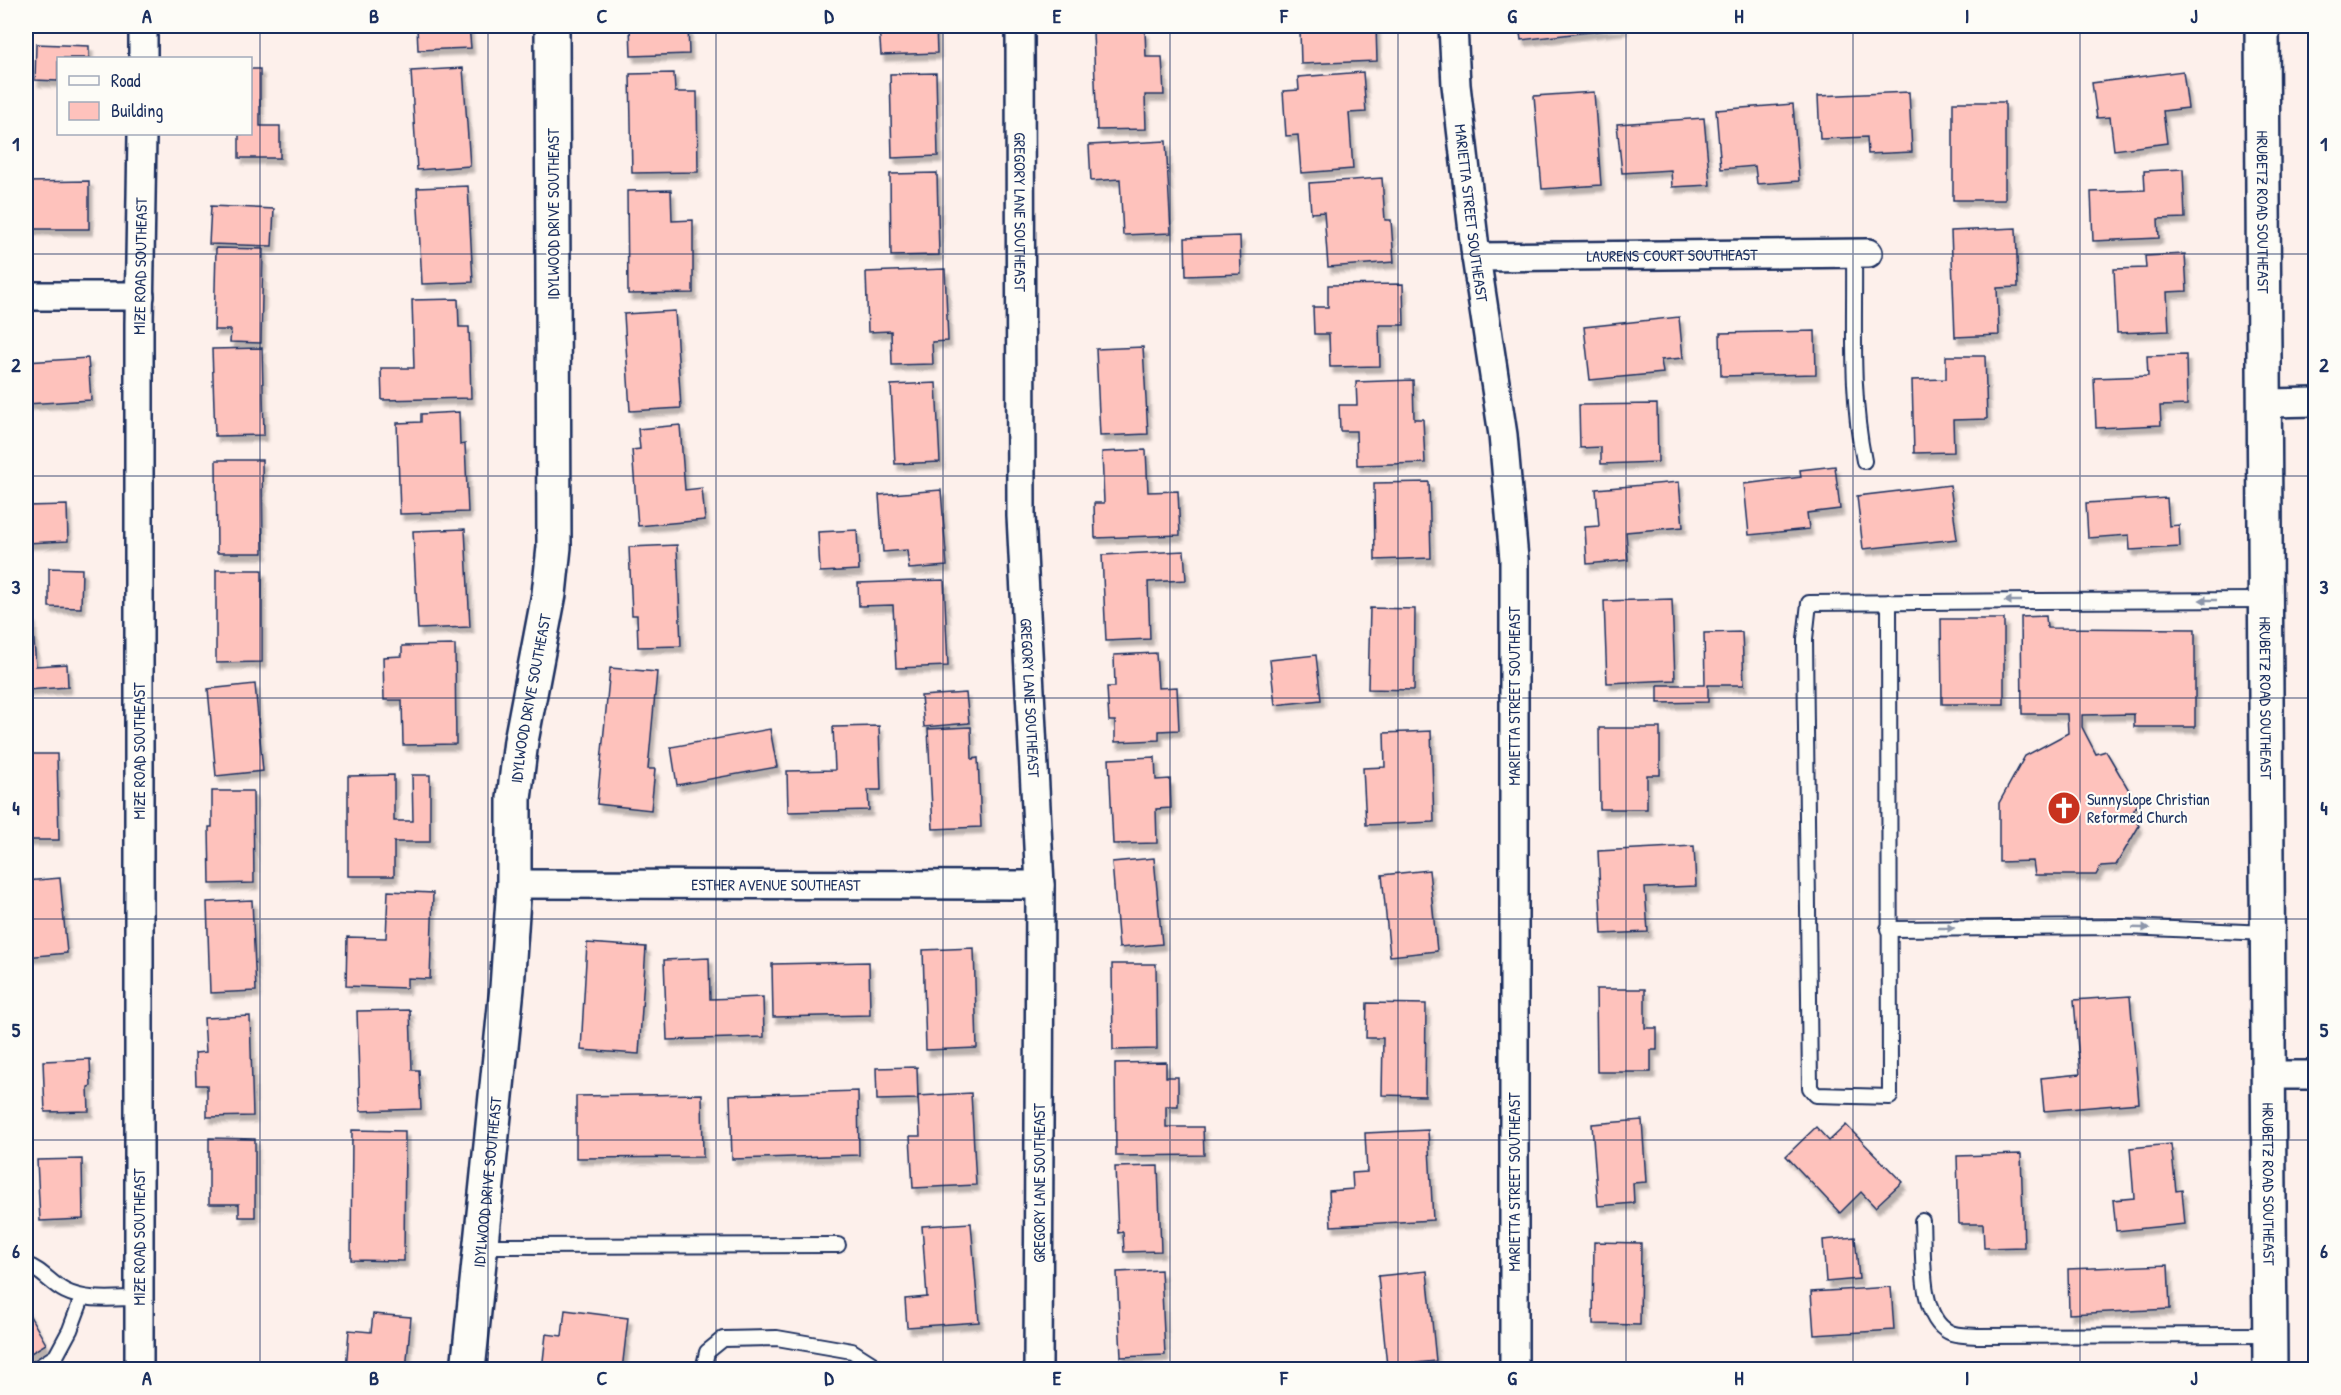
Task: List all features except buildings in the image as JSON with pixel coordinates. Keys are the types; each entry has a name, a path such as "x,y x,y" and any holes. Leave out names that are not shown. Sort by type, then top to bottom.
{"street":[{"path":"143,26 143,57"},
{"name":"IDYLWOOD DRIVE SOUTHEAST","path":"468,1370 507,988 514,884 514,799 521,741 543,632 554,547 552,26"},
{"name":"GREGORY LANE SOUTHEAST","path":"1020,26 1021,516 1040,885 1038,1370"},
{"name":"MARIETTA STREET SOUTHEAST","path":"1453,26 1456,85 1476,257 1503,435 1514,559 1514,1370"},
{"name":"HRUBETZ ROAD SOUTHEAST","path":"2262,26 2270,1370"},
{"name":"MIZE ROAD SOUTHEAST","path":"139,1370 142,135"},
{"name":"LAURENS COURT SOUTHEAST","path":"1476,257 1861,253"},
{"path":"26,296 140,296"},
{"path":"2265,403 2316,402"},
{"name":"ESTHER AVENUE SOUTHEAST","path":"514,884 1040,885"},
{"path":"2268,1075 2316,1075"}],"lane":[{"path":"1861,253 1855,391 1857,430 1864,461"},
{"path":"1889,602 1890,1097 1816,1095 1810,1089 1805,639 1809,603 1889,602 2267,600"},
{"path":"1888,929 2126,927 2268,933"},
{"path":"1922,1221 1927,1299 1935,1322 1950,1333 1977,1336 2270,1335"},
{"path":"481,1246 838,1245"},
{"path":"26,1265 33,1267 62,1290 82,1298 139,1298"},
{"path":"34,1370 56,1356 70,1330 82,1298"},
{"path":"703,1370 706,1352 723,1339 766,1338 852,1351 882,1370"}],"place":[{"name":"Sunnyslope Christian Reformed Church","path":"2064,808"}]}
